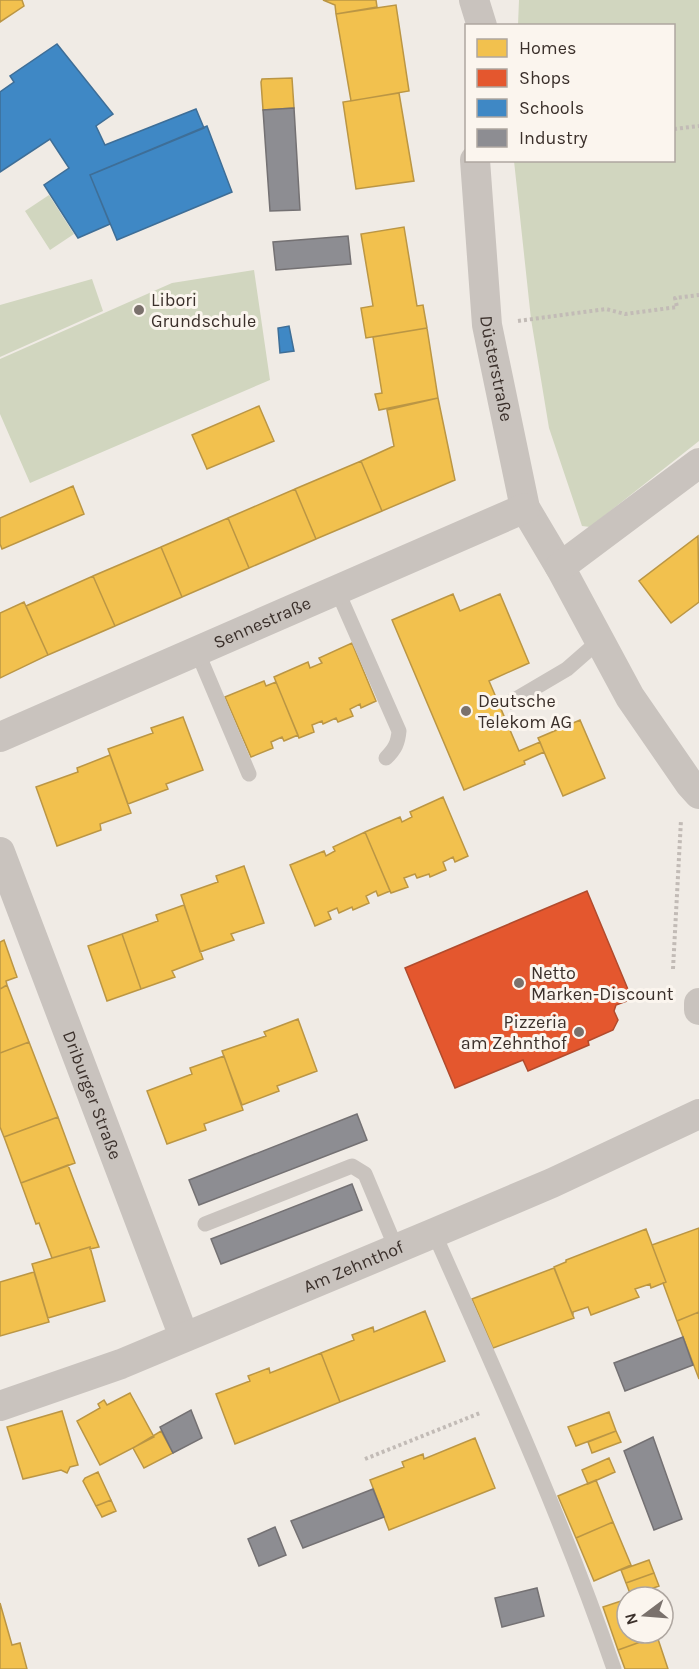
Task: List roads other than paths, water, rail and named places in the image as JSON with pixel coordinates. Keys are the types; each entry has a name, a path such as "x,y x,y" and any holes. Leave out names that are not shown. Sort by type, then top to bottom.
{"street":[{"path":"474,0 481,24"},
{"name":"Düsterstraße","path":"475,162 487,326 525,508 560,567 630,698 690,784 690,804"},
{"path":"560,567 699,463"},
{"name":"Sennestraße","path":"0,737 525,508"},
{"name":"Driburger Straße","path":"0,852 184,1337"},
{"path":"699,1002 699,1010"},
{"name":"Am Zehnthof","path":"0,1406 121,1364 552,1183 699,1114"}],"lane":[{"path":"338,590 399,731 395,750 386,758"},
{"path":"511,702 567,669 599,641"},
{"path":"197,651 249,774"},
{"path":"205,1224 352,1166 365,1174 396,1248"},
{"path":"434,1233 526,1443 593,1608 614,1669"}],"place":[{"name":"Libori Grundschule","path":"139,310"},
{"name":"Deutsche Telekom AG","path":"466,711"},
{"name":"Netto Marken-Discount","path":"519,983"},
{"name":"Pizzeria am Zehnthof","path":"579,1032"}]}
